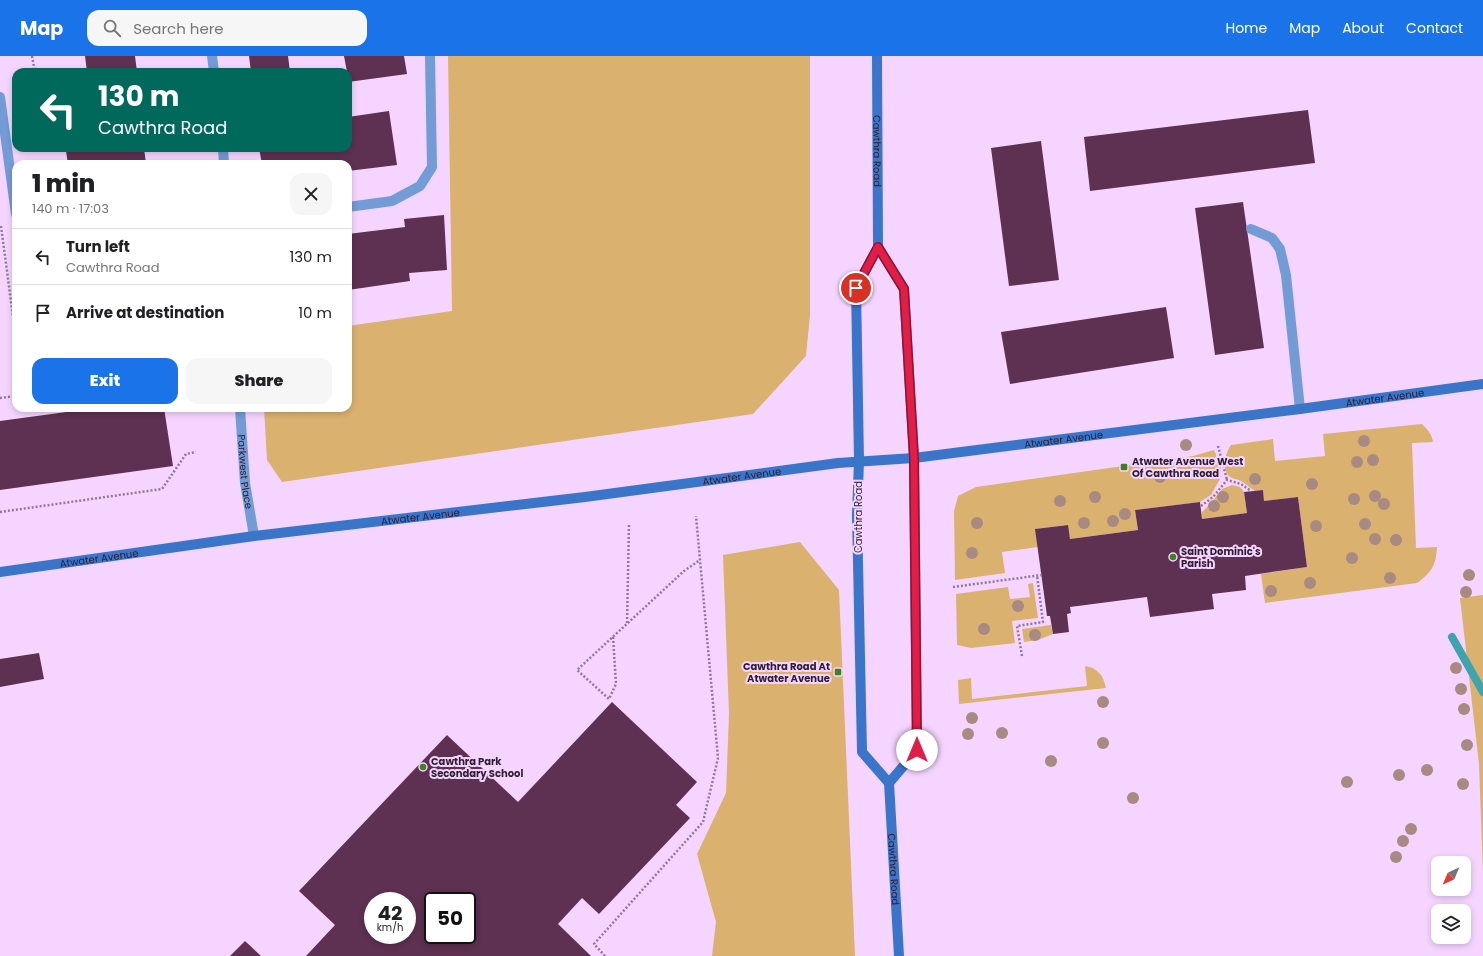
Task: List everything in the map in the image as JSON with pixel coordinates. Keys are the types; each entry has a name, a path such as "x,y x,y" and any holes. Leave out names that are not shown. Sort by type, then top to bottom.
{"street":[{"path":"212,56 214,68"},
{"path":"352,206 392,201 420,186 432,166 430,56"},
{"name":"Cawthra Road","path":"877,56 878,247 856,288 859,461 857,515 862,752 890,783 899,956"},
{"path":"0,97 12,185"},
{"path":"1250,229 1272,238 1280,249 1286,275 1300,409"},
{"path":"878,247 904,289 914,458 917,750 890,783"},
{"name":"Atwater Avenue","path":"0,572 254,536 585,497 859,461 914,458 1483,384"},
{"name":"Parkwest Place","path":"240,412 245,483 254,536"}],"path":[{"path":"32,56 34,68"},
{"path":"1,223 12,308"},
{"path":"0,398 12,396"},
{"path":"1218,446 1227,480"},
{"path":"0,512 162,489 186,454 196,452"},
{"path":"1227,480 1241,484 1251,491"},
{"path":"1201,506 1213,497 1227,480"},
{"path":"605,956 594,944 703,822 718,758 696,516"},
{"path":"627,624 629,526"},
{"path":"613,637 616,684 609,699 577,670 684,571 700,560"},
{"path":"1022,656 1017,626 1043,622 1037,575"},
{"path":"953,587 1042,575"}],"shaded area":[{"path":"448,56 810,56 810,315 806,356 753,414 282,482 267,460 264,412 352,412 352,325 452,311"},
{"path":"1422,424 1430,434 1433,442 1412,443 1416,548 1437,547 1434,564 1426,576 1417,583 1265,603 1261,574 1307,567 1298,497 1264,501 1263,490 1255,491 1241,481 1230,477 1227,474 1225,461 1227,452 1231,445 1273,439 1275,461 1325,456 1323,434"},
{"path":"1214,450 1221,467 1220,479 1211,495 1200,502 1135,510 1138,530 1070,539 1067,525 1036,529 1038,547 1002,552 1005,573 955,580 954,511 958,496 976,487 1193,456"},
{"path":"1232,485 1240,487 1244,492 1247,513 1202,519 1202,512 1222,489"},
{"path":"800,542 839,590 855,956 712,956 716,922 697,854 726,793 729,714 723,555"},
{"path":"1033,583 1038,618 1012,621 1015,643 971,648 957,645 956,594 1008,587 1010,599 1030,597 1028,584"},
{"path":"1483,595 1483,873 1479,764 1460,598"},
{"path":"1051,625 1053,634 1038,640 1024,642 1022,629"},
{"path":"1085,666 1097,670 1103,679 1106,688 959,704 958,680 971,678 972,699 1087,686"}],"building":[{"path":"85,56 135,56 136,68 86,68"},
{"path":"249,56 288,56 290,68 250,68"},
{"path":"344,56 404,56 407,74 352,81 352,68 346,68"},
{"path":"1308,110 1315,163 1090,191 1084,137"},
{"path":"389,111 397,165 352,171 352,160 261,160 260,152 352,152 352,116"},
{"path":"1041,141 1059,280 1009,286 991,148"},
{"path":"66,152 144,152 146,160 67,160"},
{"path":"1243,202 1264,348 1215,355 1195,208"},
{"path":"444,215 447,270 409,273 410,281 352,289 352,234 405,227 404,219"},
{"path":"1166,307 1174,358 1010,384 1001,332"},
{"path":"66,412 165,412 173,466 0,490 0,421"},
{"name":"Saint Dominic's Parish","path":"1263,490 1264,501 1298,497 1307,567 1245,576 1246,590 1212,594 1214,609 1150,617 1147,597 1070,607 1071,613 1067,614 1069,632 1053,634 1050,616 1047,616 1035,529 1068,525 1070,539 1138,530 1135,510 1200,502 1202,519 1247,513 1244,492"},
{"path":"39,653 44,679 0,687 0,659"},
{"path":"612,702 697,782 676,805 690,818 599,914 582,898 558,924 591,956 306,956 335,925 299,891 447,735 518,802"},
{"path":"245,941 261,956 230,956"}],"waterway":[{"path":"1452,637 1483,692"}],"place":[{"name":"Atwater Avenue West Of Cawthra Road","path":"1124,467"},
{"name":"Saint Dominic's Parish","path":"1173,557"},
{"name":"Cawthra Road At Atwater Avenue","path":"838,672"},
{"name":"Cawthra Park Secondary School","path":"423,767"}],"route":[{"path":"856,288 878,247 904,289 914,458 917,750"}]}
